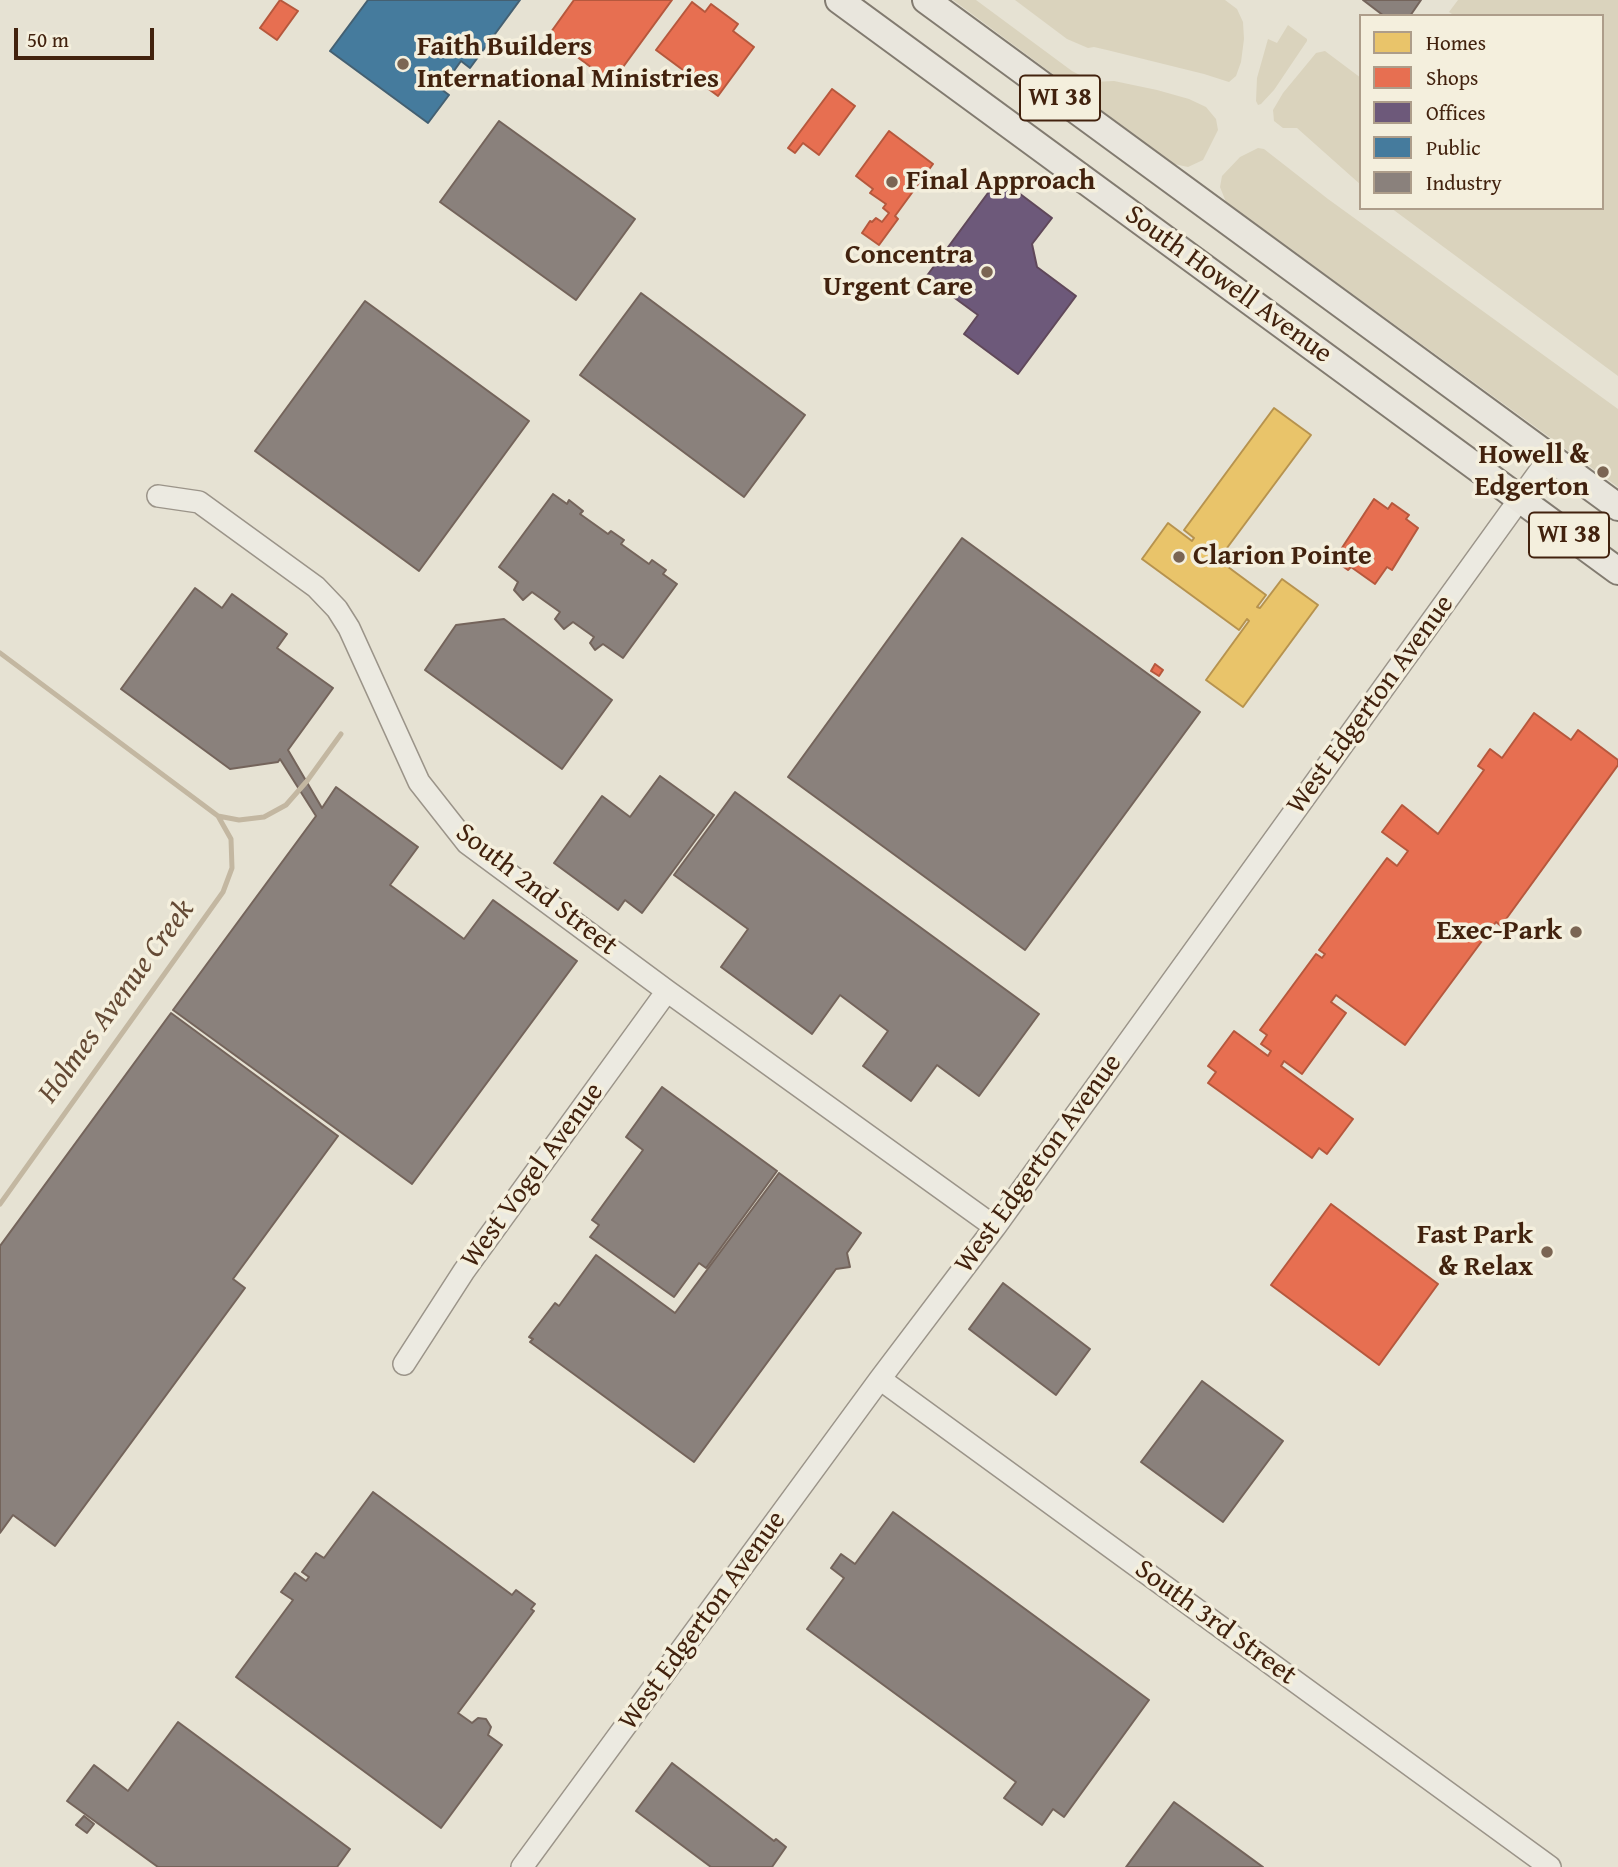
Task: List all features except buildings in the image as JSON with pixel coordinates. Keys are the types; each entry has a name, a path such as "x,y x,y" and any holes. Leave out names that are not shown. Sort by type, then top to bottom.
{"main road":[{"name":"South Howell Avenue","path":"839,0 1618,571"},
{"name":"South Howell Avenue","path":"926,0 1618,507"}],"street":[{"name":"West Edgerton Avenue","path":"522,1867 880,1379 995,1227 1550,457"},
{"name":"South 2nd Street","path":"158,496 199,502 323,594 337,609 349,628 419,782 467,843 995,1227"},
{"name":"West Vogel Avenue","path":"404,1364 464,1271 667,991"},
{"name":"South 3rd Street","path":"880,1379 1550,1867"}],"shaded area":[{"path":"953,0 976,0 1072,71 1093,82 1114,81 1157,90 1206,107 1216,119 1218,130 1203,160 1188,167 1174,164"},
{"path":"1015,0 1225,0 1237,9 1243,22 1241,62 1236,76 1229,82 1107,50 1088,48 1067,39"},
{"path":"1458,0 1618,0 1618,376 1394,210 1604,210 1604,14 1449,12"},
{"path":"1288,25 1307,41 1274,90 1258,105 1257,78 1268,39 1277,43"},
{"path":"1325,51 1359,76 1359,183 1297,128 1283,128 1274,121 1273,110 1283,93 1316,53"},
{"path":"1258,148 1264,149 1328,199 1618,409 1618,487 1226,202 1220,187 1222,176 1240,157"}],"waterway":[{"name":"Holmes Avenue Creek","path":"0,653 218,816 231,839 232,868 223,892 0,1204"},
{"name":"Holmes Avenue Creek","path":"218,816 239,820 264,817 286,805 341,734"}],"place":[{"name":"Faith Builders International Ministries","path":"403,64"},
{"name":"Final Approach","path":"892,182"},
{"name":"Concentra Urgent Care","path":"987,272"},
{"name":"Howell & Edgerton","path":"1603,472"},
{"name":"Clarion Pointe","path":"1179,557"},
{"name":"Exec-Park","path":"1576,932"},
{"name":"Fast Park & Relax","path":"1547,1252"}]}
